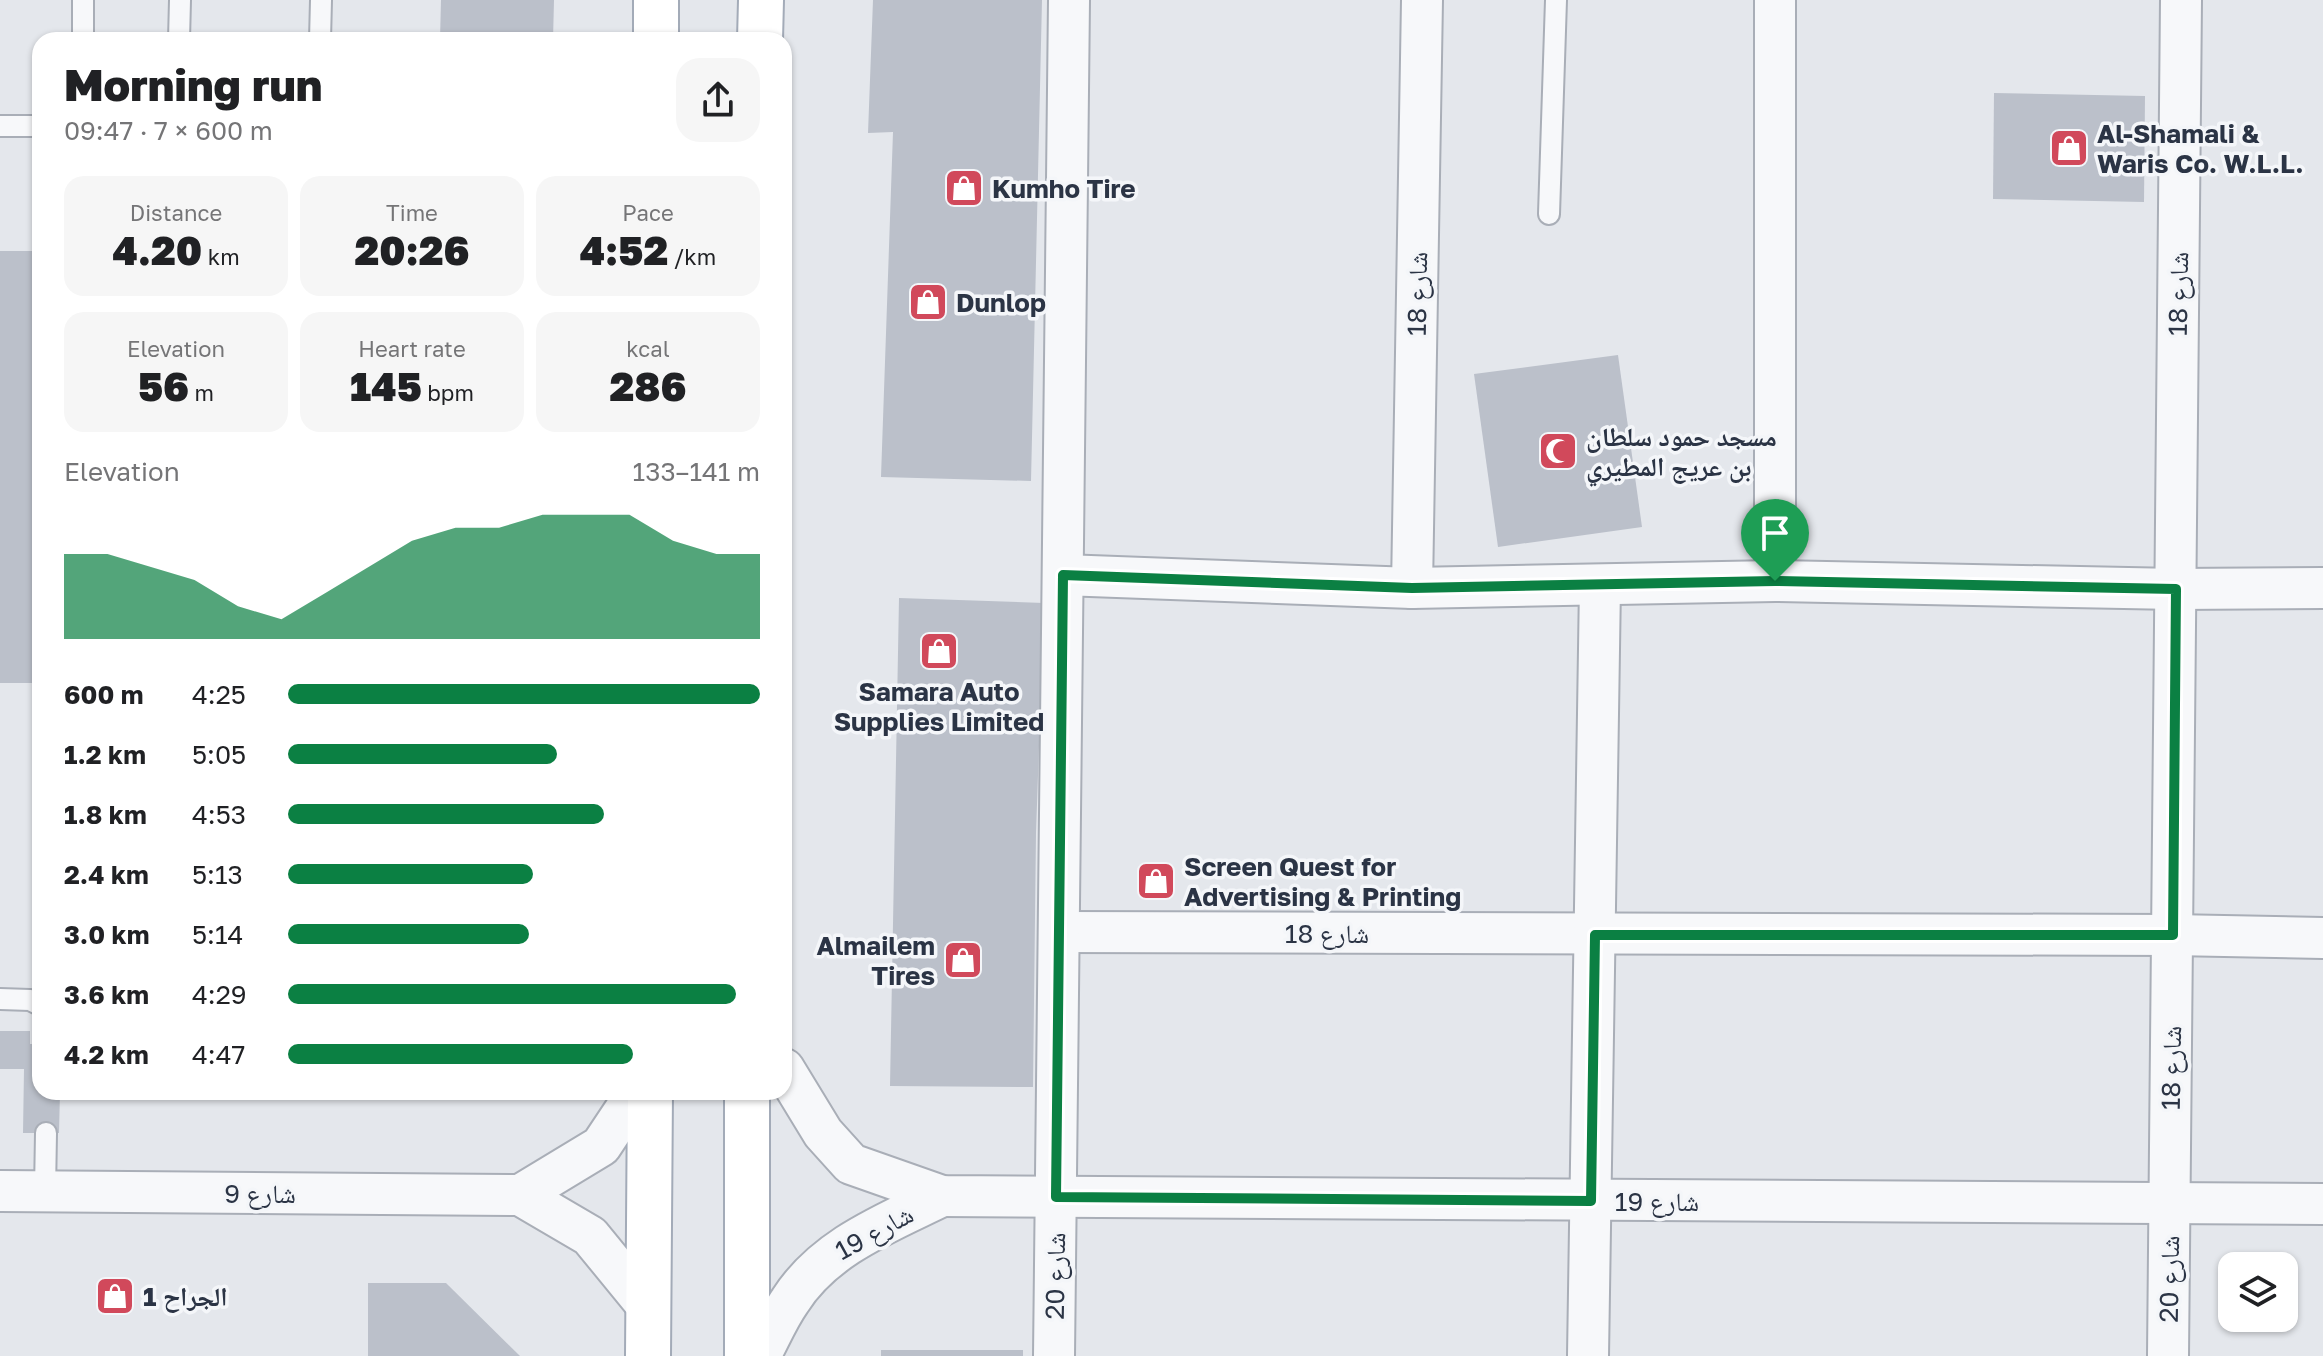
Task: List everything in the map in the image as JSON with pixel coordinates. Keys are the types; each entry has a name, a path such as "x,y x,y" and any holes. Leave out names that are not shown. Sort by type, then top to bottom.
{"main road":[{"path":"656,0 656,32"},
{"path":"760,32 761,0"},
{"path":"648,1356 650,1100"},
{"path":"747,1100 747,1356"}],"street":[{"path":"1056,1197 1069,0"},
{"name":"شارع 18","path":"1412,588 1422,0"},
{"path":"1775,0 1775,581"},
{"name":"شارع 18","path":"2170,1202 2181,0"},
{"path":"1063,575 1412,588 1775,581 2176,589 2323,588"},
{"path":"1588,1356 1600,585"},
{"name":"شارع 18","path":"1059,932 2323,938"},
{"name":"شارع 19","path":"792,1082 823,1133 851,1164 942,1196 2323,1204"},
{"path":"520,1195 601,1146 632,1100"},
{"name":"شارع 9","path":"0,1191 520,1195 590,1236 649,1308"},
{"name":"شارع 19","path":"760,1356 790,1299 825,1259 869,1232 942,1196"},
{"name":"شارع 20","path":"1054,1356 1056,1197"},
{"name":"شارع 20","path":"2168,1356 2170,1202"}],"lane":[{"path":"83,0 83,32"},
{"path":"179,32 180,0"},
{"path":"320,32 321,0"},
{"path":"1549,214 1556,0"},
{"path":"0,126 32,126"},
{"path":"0,999 32,1001"},
{"path":"45,1191 46,1133"}],"building":[{"path":"441,0 554,0 553,32 440,32"},
{"path":"873,0 1042,0 1031,481 881,477 893,132 868,133"},
{"name":"Al-Shamali & Waris Co. W.L.L.","path":"1994,93 2145,96 2144,202 1993,199"},
{"path":"0,251 32,251 32,683 0,683"},
{"name":"مسجد حمود سلطان بن عريج المطيري","path":"1618,355 1642,527 1498,547 1474,374"},
{"path":"899,598 1044,603 1036,833 1033,1087 890,1086"},
{"path":"0,1031 30,1031 32,1100 60,1100 59,1133 23,1133 24,1069 0,1069"},
{"path":"368,1283 446,1283 520,1356 368,1356"},
{"path":"881,1350 1023,1350 1023,1356 881,1356"}],"place":[{"name":"Al-Shamali & Waris Co. W.L.L.","path":"2069,148"},
{"name":"Kumho Tire","path":"964,188"},
{"name":"Dunlop","path":"928,302"},
{"name":"مسجد حمود سلطان بن عريج المطيري","path":"1558,451"},
{"name":"Samara Auto Supplies Limited","path":"939,651"},
{"name":"Screen Quest for Advertising & Printing","path":"1156,881"},
{"name":"Almailem Tires","path":"963,960"},
{"name":"الجراح 1","path":"115,1296"}],"route":[{"path":"1063,575 1412,588 1775,581 2176,589 2173,935 1595,935 1591,1201 1056,1197 1063,575"}]}
